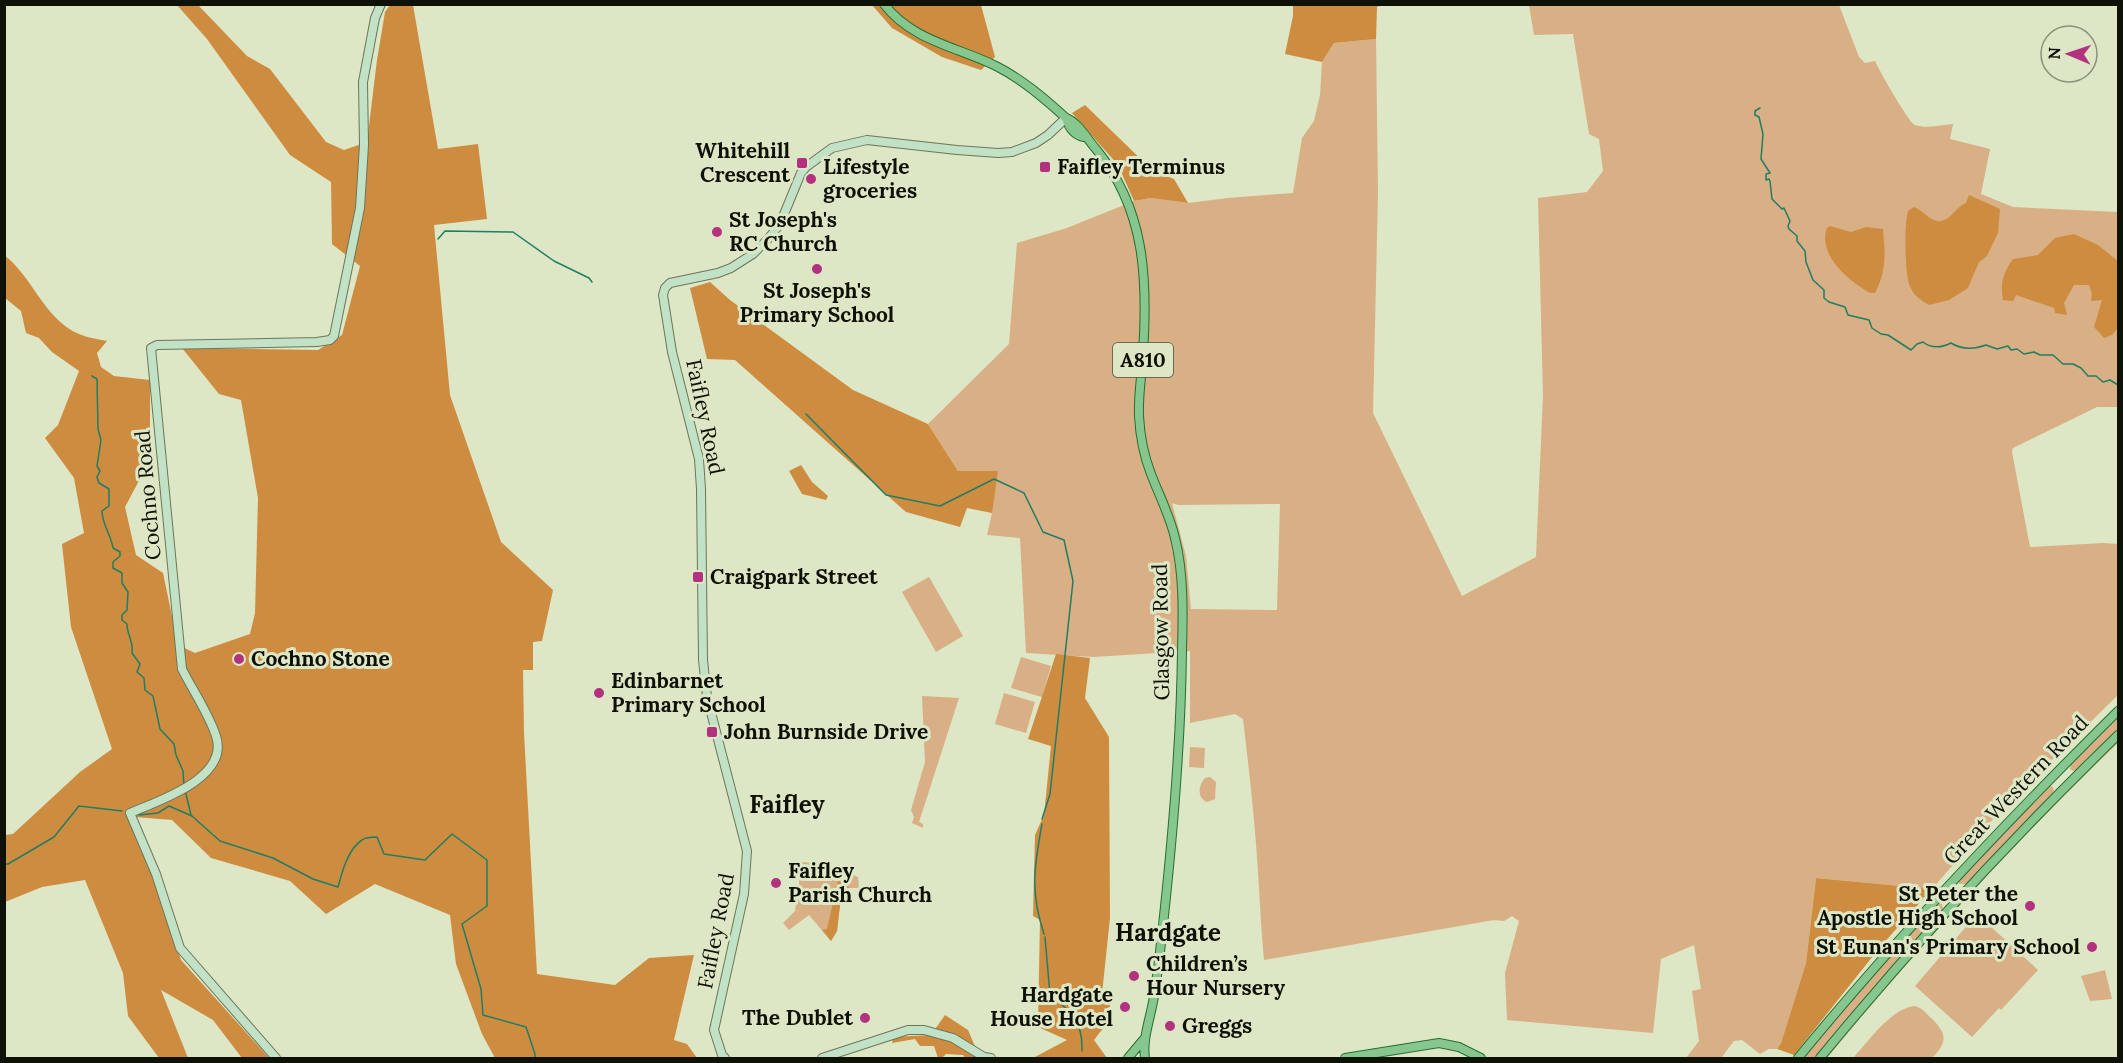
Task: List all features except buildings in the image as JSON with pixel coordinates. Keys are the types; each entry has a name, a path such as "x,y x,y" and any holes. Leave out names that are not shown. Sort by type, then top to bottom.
{"main road":[{"name":"A810","path":"885,4 899,20 932,41 981,59 1012,75 1066,118 1071,129"},
{"name":"Glasgow Road","path":"1066,118 1082,130 1084,137 1107,163 1128,201 1138,233 1144,287 1144,352 1140,396 1142,438 1150,472 1175,536 1181,580 1182,663 1178,765 1155,993 1144,1039 1145,1059"},
{"name":"Glasgow Road","path":"1071,129 1078,136 1084,137"},
{"name":"Great Western Road","path":"1798,1059 1893,945 1982,849 2118,711"},
{"name":"Great Western Road","path":"1820,1059 1924,937 2118,735"},
{"path":"2055,774 2068,785"},
{"name":"Glasgow Road","path":"1128,1059 1144,1039"},
{"path":"1345,1059 1439,1043 1459,1047 1481,1059"}],"street":[{"name":"Cochno Road","path":"276,1059 180,948 156,873 130,813 184,789 213,763 217,742 204,710 182,669 151,348 157,345 317,342 330,340 334,336 360,208 364,145 363,82 375,18 381,4"},
{"name":"Faifley Road","path":"725,1059 714,1030 744,894 747,851 708,697 704,660 699,459 672,352 663,301 665,288 677,280 709,275 731,268 753,254 780,224 801,173 832,148 867,140 957,150 1012,152 1036,143 1057,128 1066,118"},
{"path":"1057,128 1071,129"},
{"path":"822,1059 905,1030 924,1030 953,1038 991,1059"}],"shaded area":[{"path":"177,5 198,5 247,56 270,69 326,142 344,150 367,142 385,12 390,5 413,5 438,149 478,144 487,219 434,225 450,395 501,542 553,590 542,641 533,642 533,670 523,670 524,733 537,974 615,985 649,958 694,955 674,1040 687,1044 697,1058 495,1058 482,1034 456,964 450,915 375,884 326,914 290,881 211,858 172,820 135,817 181,960 269,1058 242,1058 213,1020 161,990 188,1058 159,1058 128,1016 123,973 85,880 42,887 5,902 5,835 13,834 80,772 112,749 71,627 62,544 84,533 74,478 45,438 58,425 79,371 52,352 39,338 26,333 21,311 5,298 4,255 67,327 82,335 107,341 97,353 101,367 114,376 150,380 150,467 141,477 125,507 136,555 163,573 178,645 195,653 250,634 255,613 258,498 241,400 219,394 182,348 318,350 342,335 360,266 332,244 331,182 290,155 207,39"},
{"path":"872,5 981,5 995,57 981,70 942,57 892,28"},
{"path":"1293,5 1380,5 1377,7 1376,39 1334,43 1322,62 1285,54"},
{"path":"1529,5 1839,5 1859,57 1865,63 1875,61 1894,96 1915,125 1924,127 1953,124 1950,139 1990,149 1981,194 2013,207 2118,212 2118,407 2097,407 2013,448 2012,452 2030,547 2118,544 2118,695 2000,811 1932,889 1816,878 1806,963 1781,1043 1777,1049 1769,1049 1760,1054 1742,1040 1734,1041 1721,1058 1686,1058 1699,1041 1692,991 1701,989 1694,945 1661,959 1653,1033 1507,1020 1505,973 1519,921 1512,916 1504,921 1494,920 1264,960 1250,776 1243,719 1235,714 1190,723 1190,651 1093,657 1026,653 1020,538 987,535 992,513 958,471 928,424 1009,344 1017,243 1067,228 1134,201 1151,198 1188,203 1293,193 1302,138 1314,121 1320,95 1322,62 1334,43 1376,39 1378,192 1373,413 1462,596 1536,557 1543,395 1538,198 1587,192 1603,171 1599,139 1589,134 1573,34 1534,35","holes":["1172,503 1178,505 1280,504 1277,610 1191,609 1186,556"]},
{"path":"1085,105 1152,170 1174,179 1188,203 1151,198 1134,201 1118,165 1072,113"},
{"path":"1969,195 2000,209 1998,233 1987,256 1979,262 1968,288 1949,300 1929,305 1917,297 1909,284 1906,248 1908,211 1914,207 1934,220 1943,220 1966,203"},
{"path":"1830,226 1851,232 1866,227 1883,229 1885,254 1879,285 1875,293 1870,293 1853,282 1837,266 1827,248 1825,238 1827,228"},
{"path":"2074,234 2098,245 2118,261 2118,328 2112,335 2104,338 2094,327 2102,300 2091,301 2092,294 2089,285 2074,285 2064,303 2067,315 2055,313 2054,308 2016,295 2013,301 2003,300 2003,278 2013,259 2038,255 2055,238"},
{"path":"710,282 730,300 853,390 928,424 958,471 998,471 992,513 967,508 960,527 906,512 735,360 707,359 690,288"},
{"path":"801,465 812,482 828,496 826,500 802,494 789,471"},
{"path":"929,577 963,636 936,652 902,592"},
{"path":"1056,654 1090,658 1085,698 1109,737 1110,918 1102,994 1111,998 1108,1022 1094,1040 1107,1058 1033,1058 1067,1040 1038,1027 1040,920 1033,916 1035,835 1044,815 1051,746 1028,739"},
{"path":"1021,657 1051,666 1042,697 1011,688"},
{"path":"1004,693 1035,702 1026,733 995,724"},
{"path":"922,696 959,698 919,822 923,824 923,828 912,823 914,817 911,810 925,762"},
{"path":"2118,717 2118,730 2077,770 2070,769 2071,763"},
{"path":"2118,740 2118,743 1968,896 1825,1058 1895,976 1967,895"},
{"path":"1190,747 1205,748 1204,768 1189,767"},
{"path":"1210,777 1216,782 1215,799 1207,802 1201,798 1200,788 1205,778"},
{"path":"2052,786 2054,790 2052,795 1967,884 1959,884 1959,880 2047,787"},
{"path":"802,862 826,864 858,877 859,888 842,888 837,931 831,941 809,915 789,930 783,923 795,911"},
{"path":"1816,878 1932,889 1881,946 1794,1055 1777,1049 1781,1043 1806,963"},
{"path":"838,881 849,888 842,888 837,931 831,941 822,930 827,929"},
{"path":"1937,903 1942,904 1943,909 1815,1058 1803,1058 1871,976"},
{"path":"1977,914 2038,970 1972,1037 1915,986"},
{"path":"2105,970 2112,999 2090,1001 2081,976"},
{"path":"1915,1006 1926,1013 1943,1033 1941,1047 1932,1058 1853,1058 1889,1019 1906,1008"},
{"path":"945,1015 968,1030 980,1058 946,1054 938,1058 934,1046 920,1046 915,1039 892,1043 893,1037 931,1035"}],"waterway":[{"path":"1760,108 1755,111 1755,115 1759,117 1763,134 1761,159 1770,173 1766,174 1766,180 1770,181 1772,199 1782,209 1784,208 1790,221 1789,229 1797,236 1797,241 1805,251 1806,262 1813,280 1824,290 1824,298 1829,302 1845,307 1848,315 1869,320 1872,328 1911,350 1923,342 1937,347 1951,343 1969,348 1986,345 1997,349 2008,346 2011,350 2017,349 2024,354 2034,352 2040,355 2053,355 2063,364 2073,364 2081,368 2088,376 2096,376 2103,382 2110,380 2118,385"},
{"path":"438,239 445,231 513,232 554,261 589,278 592,282"},
{"path":"92,376 97,379 98,429 101,440 97,466 100,471 97,477 99,483 109,489 109,506 102,511 102,516 113,548 120,552 120,556 113,562 113,568 122,573 122,583 128,592 127,610 122,615 122,620 127,624 132,653 140,664 137,672 144,678 145,690 153,696 160,729 174,744 183,771 184,786"},
{"path":"806,414 886,495 940,506 994,479 1024,493 1043,532 1064,540 1073,581 1050,794 1042,819"},
{"path":"185,790 191,815"},
{"path":"4,864 8,864 54,837 79,806 122,811"},
{"path":"139,815 158,813 169,806 192,816 220,841 273,858 313,879 338,887 349,855 364,839 377,837 384,854 425,860 452,834 487,860 487,906 462,924 481,989 483,1015 526,1027 535,1058"},
{"path":"1042,824 1037,853 1035,892 1044,934"},
{"path":"1045,937 1050,995 1075,1019 1081,1032 1082,1051"}],"place":[{"name":"Whitehill Crescent","path":"802,163"},
{"name":"Faifley Terminus","path":"1045,167"},
{"name":"Lifestyle groceries","path":"811,179"},
{"name":"St Joseph's RC Church","path":"717,232"},
{"name":"St Joseph's Primary School","path":"817,269"},
{"name":"Craigpark Street","path":"698,577"},
{"name":"Cochno Stone","path":"239,659"},
{"name":"Edinbarnet Primary School","path":"599,693"},
{"name":"John Burnside Drive","path":"712,732"},
{"name":"Faifley Parish Church","path":"776,883"},
{"name":"St Peter the Apostle High School","path":"2030,906"},
{"name":"St Eunan's Primary School","path":"2092,947"},
{"name":"Children’s Hour Nursery","path":"1134,976"},
{"name":"Hardgate House Hotel","path":"1125,1007"},
{"name":"The Dublet","path":"865,1018"},
{"name":"Greggs","path":"1170,1026"}],"district":[{"name":"Faifley","path":"787,805"},
{"name":"Hardgate","path":"1168,933"}]}
